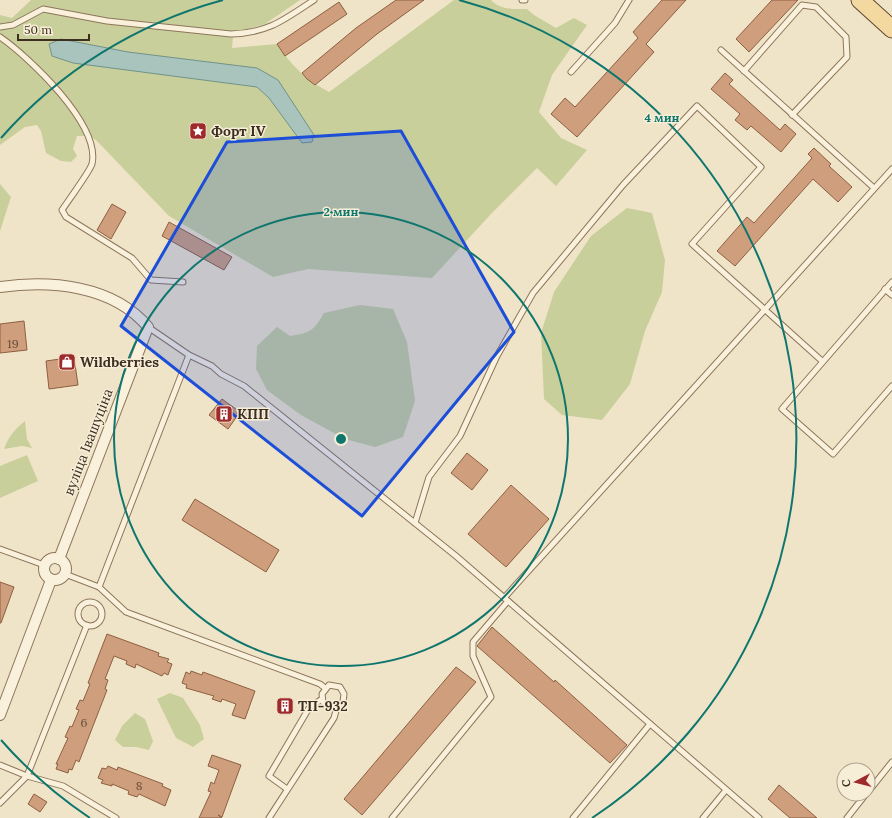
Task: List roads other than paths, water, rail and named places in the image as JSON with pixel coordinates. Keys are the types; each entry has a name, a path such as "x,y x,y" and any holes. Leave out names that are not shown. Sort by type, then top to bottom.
{"main road":[{"path":"860,0 892,29"}],"street":[{"path":"0,287 23,284 49,284 80,289 106,298 133,313 148,327"},
{"name":"вуліца Івашуціна","path":"59,559 148,327"},
{"path":"50,559 59,559 65,565 65,574 59,580 51,580 44,574 44,565 50,559"},
{"path":"0,715 51,580"}],"lane":[{"path":"0,27 14,25 43,9 107,21 231,34 250,34 269,28 314,0"},
{"path":"571,72 615,23 630,0"},
{"path":"744,71 802,5 816,7 846,37 847,57 792,115"},
{"path":"0,37 17,48 48,78 75,114 91,143 92,164 62,210 66,217 132,258 151,280 183,282"},
{"path":"721,50 874,188"},
{"path":"415,523 429,477 460,436 497,356 533,293 623,185 696,106 761,168 692,244 822,361"},
{"path":"392,818 491,697 473,656 473,642 506,600 764,309 892,169"},
{"path":"892,282 782,409 833,454 892,386"},
{"path":"886,289 892,296"},
{"path":"148,327 189,355 212,366 221,374 244,386 415,523 456,556 759,818"},
{"path":"99,587 189,355"},
{"path":"0,549 44,565"},
{"path":"65,574 99,587 126,612 320,684 325,688"},
{"path":"93,602 97,604 102,611 101,619 95,624 87,625 80,620 79,608 85,603 93,602"},
{"path":"0,802 27,776 87,625"},
{"path":"269,818 334,718 337,707 344,698 343,690 333,685 325,688 322,694 322,699 326,705 337,707"},
{"path":"287,789 269,776 309,708 322,699"},
{"path":"573,818 650,724"},
{"path":"876,782 892,762"},
{"path":"0,765 27,776 63,786 116,818"},
{"path":"703,818 726,790"},
{"path":"847,818 860,802"}],"water":[{"path":"61,39 128,52 257,68 278,80 314,135 312,142 302,143 269,98 257,87 73,63 52,56 49,44"}],"place":[{"name":"Форт IV","path":"198,131"},
{"name":"Wildberries","path":"67,362"},
{"name":"КПП","path":"224,414"},
{"name":"ТП-932","path":"285,706"}]}
